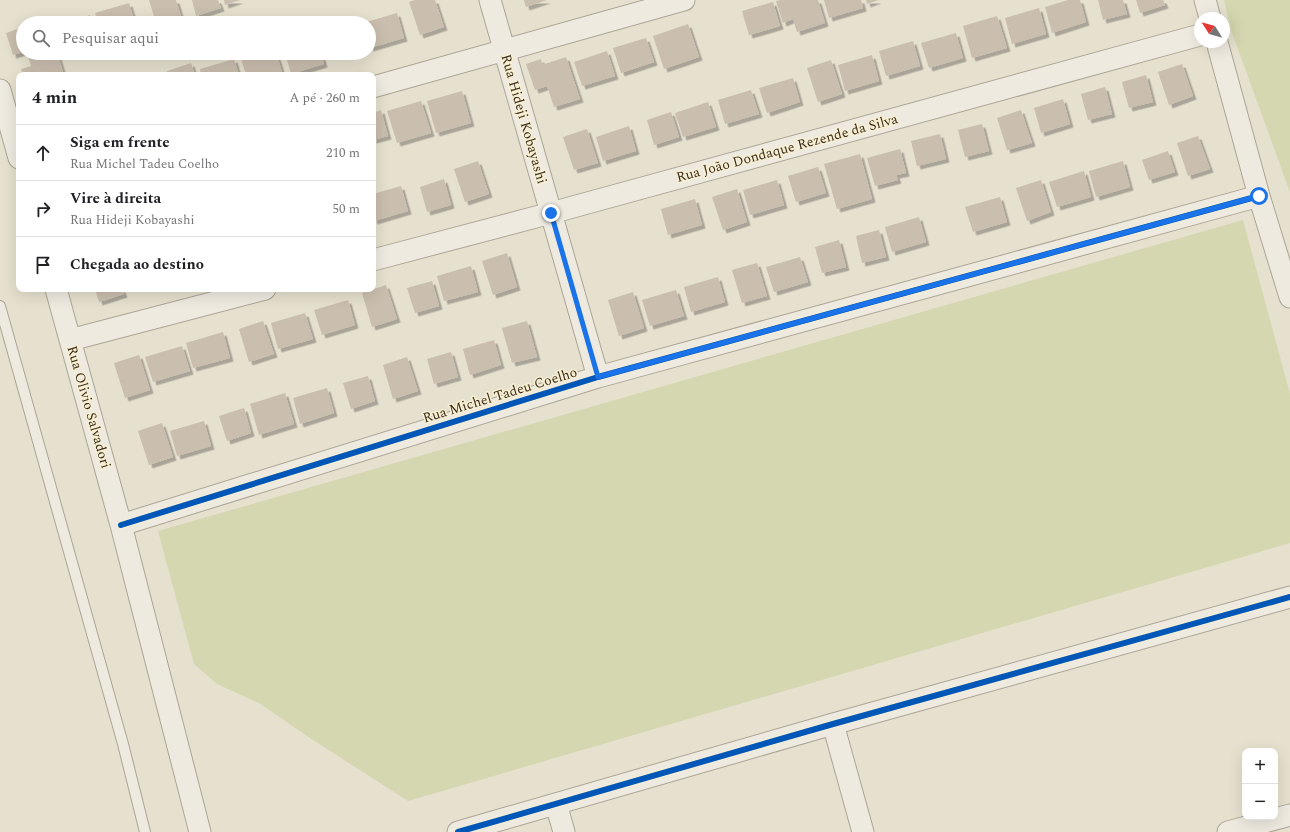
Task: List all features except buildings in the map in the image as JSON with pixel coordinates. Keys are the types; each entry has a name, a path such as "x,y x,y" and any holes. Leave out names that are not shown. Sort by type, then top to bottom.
{"street":[{"name":"Rua Hideji Kobayashi","path":"490,0 598,377"},
{"path":"376,86 684,0"},
{"path":"1205,0 1208,12"},
{"name":"Rua João Dondaque Rezende da Silva","path":"376,259 551,213 1194,36"},
{"path":"1219,48 1259,196 1290,297"},
{"path":"0,90 16,147"},
{"name":"Rua Michel Tadeu Coelho","path":"121,525 598,377 1259,196"},
{"name":"Rua Olivio Salvadori","path":"57,292 121,525 200,832"},
{"path":"70,340 254,292"},
{"path":"458,832 833,724 1290,597"},
{"path":"833,724 863,832"},
{"path":"556,804 564,832"},
{"path":"1228,832 1290,815"}],"lane":[{"path":"0,306 124,744 145,832"}],"green space":[{"path":"1224,0 1290,0 1290,192 1231,30 1230,12 1227,12"},
{"path":"1243,220 1290,394 1290,543 408,801 310,738 259,703 217,684 194,664 158,531"}],"cycle path":[{"path":"121,525 598,377 1259,196"},
{"path":"458,832 833,724 1290,597"}],"route":[{"path":"551,213 598,377 1259,196"}]}
